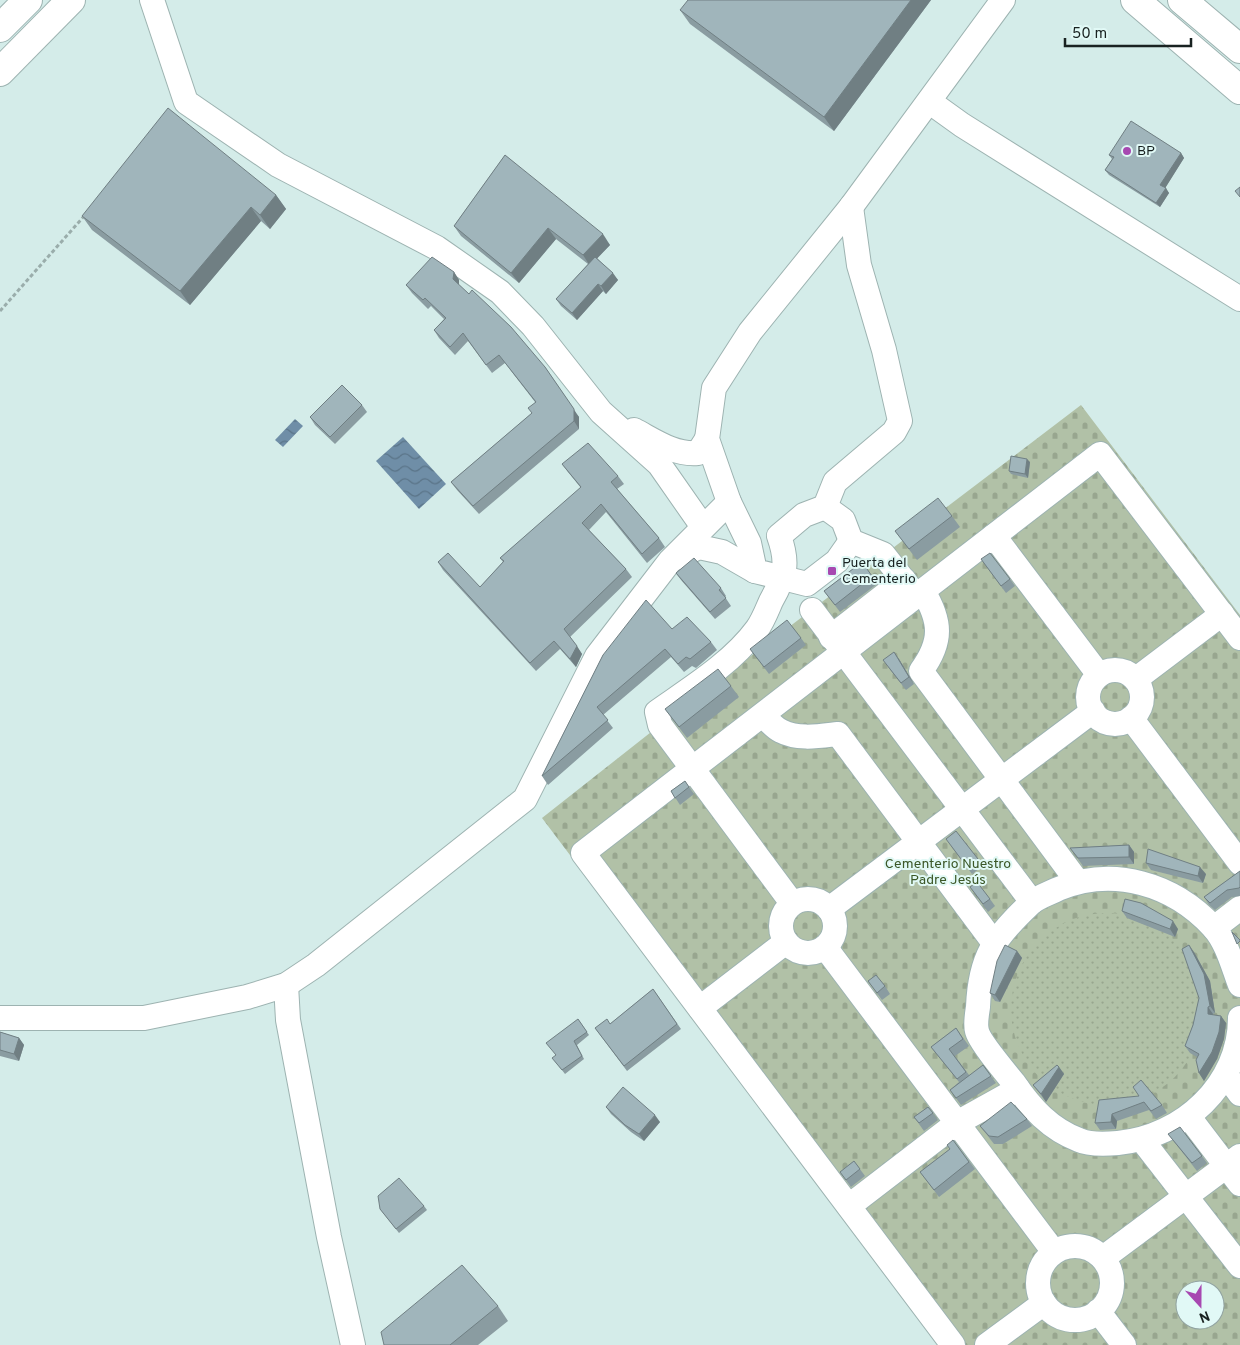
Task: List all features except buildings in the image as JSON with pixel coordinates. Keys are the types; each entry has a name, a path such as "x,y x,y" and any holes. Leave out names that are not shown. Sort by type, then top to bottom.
{"main road":[{"path":"0,28 28,0"},
{"path":"0,72 71,0"},
{"path":"1135,0 1240,90"},
{"path":"1182,0 1240,50"}],"street":[{"path":"152,0 186,102 278,165 437,248 500,292 532,326 601,412 659,464 703,527"},
{"path":"601,412 676,452 698,453 707,440 714,388 750,332 851,207 930,102 1003,0"},
{"path":"949,75 962,125"},
{"path":"930,102 962,125 1240,299"},
{"path":"741,527 755,534 779,536 804,515 825,507 835,482 894,432 900,421 884,350 859,265 851,207"},
{"path":"707,440 729,502 749,543 755,571"},
{"path":"953,1345 583,854 763,715 837,644 914,589 994,536 1100,454 1240,638"},
{"path":"0,1018 144,1018 247,997 286,985 316,965 525,798 598,656 636,603 670,561 729,502"},
{"path":"825,507 843,520 851,541 883,554 934,609 937,622 937,638 932,657 921,671 1077,881"},
{"path":"779,536 784,550 786,567 783,579 757,628 733,654 657,712 660,725 792,903"},
{"path":"994,536 1099,675"},
{"path":"670,561 699,547 722,552 755,571 807,584 837,560 851,541"},
{"path":"812,610 1032,902"},
{"path":"1136,679 1222,614"},
{"path":"1122,670 1136,679 1140,687 1142,704 1132,718 1124,722 1106,722 1093,712 1088,696 1090,688 1099,675 1106,671 1122,670"},
{"path":"829,909 1093,712"},
{"path":"763,715 780,731 793,735 816,737 838,734 994,943"},
{"path":"1132,718 1240,863"},
{"path":"1240,985 1220,937 1214,928 1182,899 1137,880 1077,881 1032,902 1000,934 994,943 979,980 977,1032 1038,1116 1080,1141 1107,1144 1142,1140 1189,1117 1218,1087 1226,1075 1240,1036 1240,1018"},
{"path":"800,900 816,900 829,909 835,924 834,933 825,947 809,953 793,948 786,942 780,926 782,917 792,903 800,900"},
{"path":"1214,928 1240,908"},
{"path":"700,1008 786,942"},
{"path":"825,947 1054,1252"},
{"path":"286,985 288,1020 329,1237 354,1345"},
{"path":"1226,1075 1240,1094"},
{"path":"849,1206 958,1123 1018,1089"},
{"path":"1103,1258 1186,1196 1235,1169 1189,1117"},
{"path":"1142,1140 1240,1266"},
{"path":"1074,1246 1095,1251 1103,1258 1112,1280 1111,1292 1106,1302 1098,1311 1088,1318 1075,1320 1058,1315 1044,1303 1038,1287 1040,1270 1045,1260 1054,1252 1074,1246"},
{"path":"987,1345 1044,1303"},
{"path":"1098,1311 1124,1345"}],"path":[{"path":"0,311 90,210"}],"green space":[{"name":"Cementerio Nuestro Padre Jesús","path":"1081,405 1240,615 1240,1345 940,1345 542,818 660,725"},
{"path":"1107,913 1135,917 1160,929 1175,941 1187,956 1199,981 1203,1009 1199,1037 1187,1062 1175,1077 1160,1089 1135,1101 1107,1105 1079,1101 1054,1089 1039,1077 1027,1062 1015,1037 1011,1009 1015,981 1027,956 1039,941 1054,929 1079,917"}],"water":[{"path":"295,419 303,426 283,447 275,440"},
{"path":"403,437 446,484 419,509 376,461"}],"place":[{"name":"BP","path":"1127,151"},
{"name":"Puerta del Cementerio","path":"832,571"}]}
